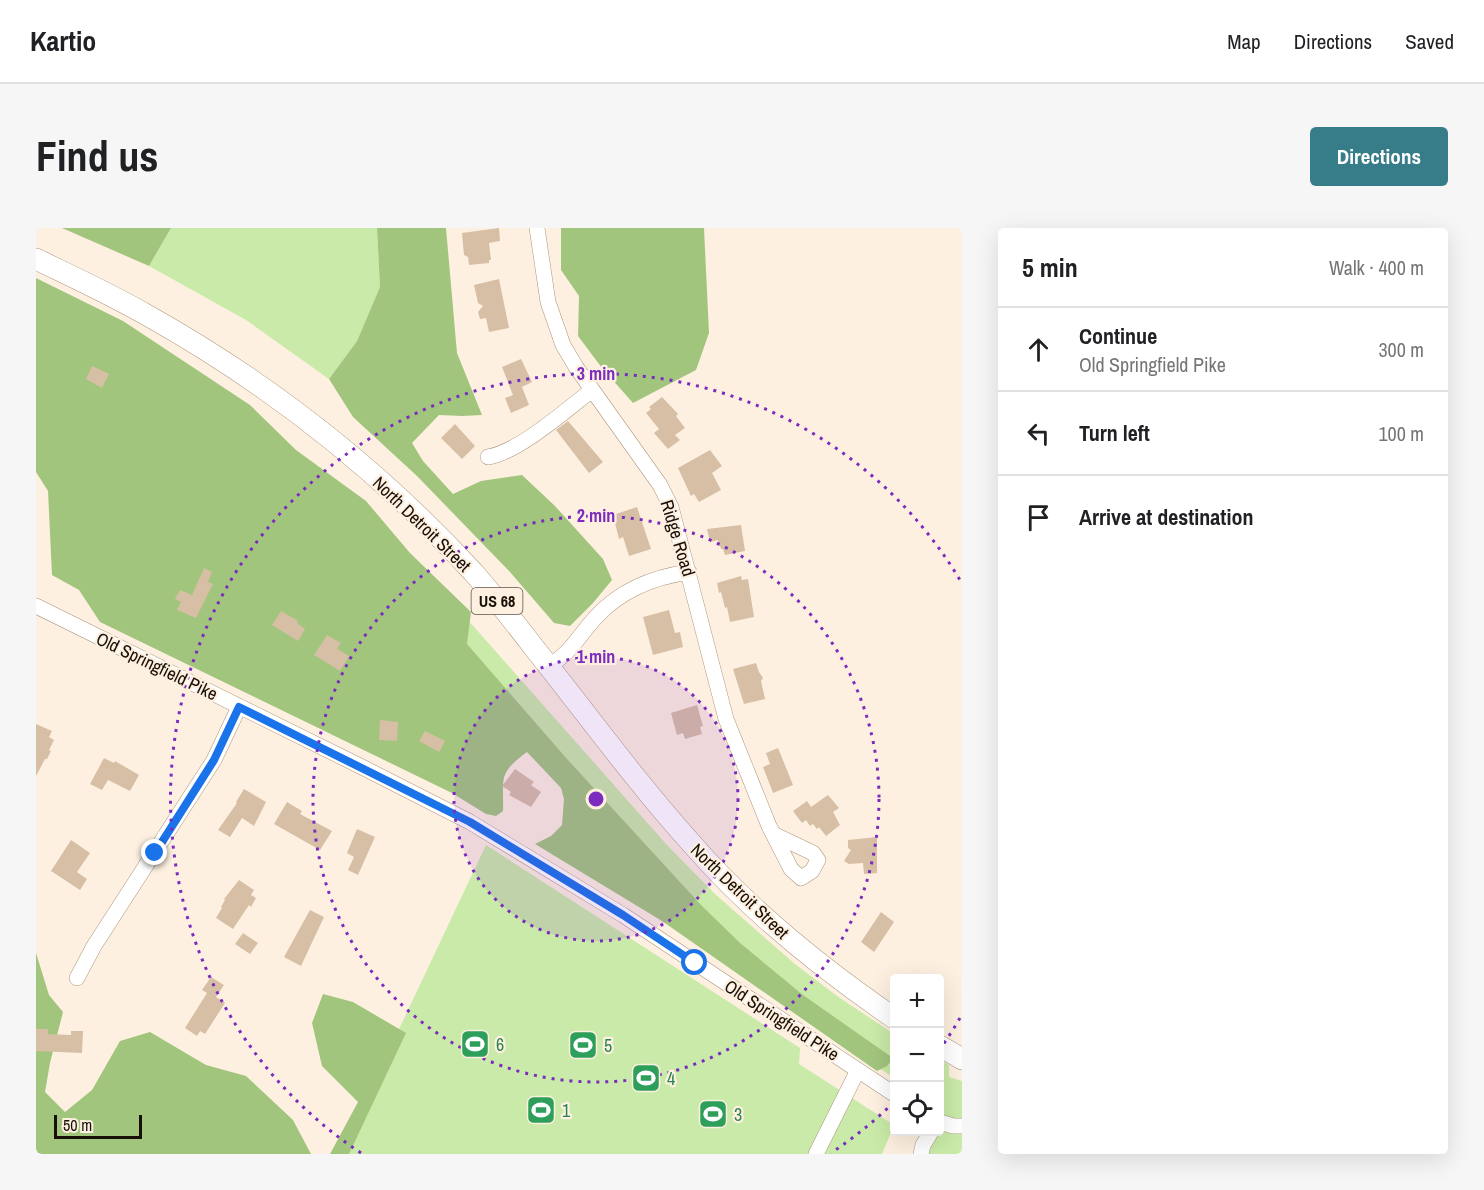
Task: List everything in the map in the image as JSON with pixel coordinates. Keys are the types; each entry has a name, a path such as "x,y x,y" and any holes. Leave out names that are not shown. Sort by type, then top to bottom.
{"highway":[{"name":"North Detroit Street","path":"36,260 105,292 182,335 258,384 315,427 414,512 496,600 677,828 738,892 819,963 890,1015"},
{"path":"944,1049 962,1059"}],"street":[{"name":"Ridge Road","path":"537,228 543,280 554,324 572,360 660,485 675,519 726,719 773,834"},
{"path":"488,457 500,455 519,445 592,390"},
{"path":"549,666 570,651 597,616 620,596 645,582 672,574 689,572"},
{"name":"Old Springfield Pike","path":"36,606 470,822 623,915 890,1091"},
{"path":"76,978 94,946 214,760 239,707"},
{"path":"816,1154 862,1073"},
{"path":"826,1154 862,1073"},
{"path":"944,1124 962,1126"},
{"path":"921,1154 928,1136"}],"green space":[{"path":"62,228 171,228 149,266"},
{"path":"171,228 377,228 380,287 357,341 329,379 246,320 149,266"},
{"path":"377,228 446,228 457,353 482,415 439,415 412,443 423,461 453,494 481,481 522,475 555,506 603,559 612,580 570,626 554,623 510,572 417,476 353,417 329,379 357,341 380,287"},
{"path":"561,228 704,228 709,333 696,370 633,403 578,336 579,296 561,270"},
{"path":"36,278 123,321 250,405 296,450 366,501 410,553 471,612 467,644 567,759 701,905 740,943 803,995 890,1056 890,1062 877,1071 662,921 535,844 551,836 562,825 564,799 561,788 527,752 517,759 506,772 503,784 503,811 496,816 486,814 452,793 100,622 79,590 52,575 48,491 36,472"},
{"path":"36,293 400,549 475,628 667,845 715,894 795,964 837,996 890,1031 890,1075 815,1025 474,679"},
{"path":"486,845 800,1048 799,1064 890,1122 890,1135 882,1154 340,1154"},
{"path":"36,953 49,995 63,1012 45,1092 65,1112 92,1090 120,1041 150,1032 206,1065 246,1076 293,1120 311,1154 36,1154"},
{"path":"323,994 353,1002 406,1033 349,1154 330,1154 358,1102 322,1066 312,1023"},
{"path":"944,1062 949,1065 949,1077 962,1081 962,1154 913,1154 921,1136 944,1136"}],"building":[{"path":"499,228 500,241 489,243 491,260 489,263 469,265 468,257 464,255 462,233"},
{"path":"499,279 509,328 489,332 486,318 480,319 478,312 483,306 478,303 474,285"},
{"path":"521,359 532,382 522,387 529,405 511,413 505,398 513,395 502,367"},
{"path":"92,366 109,374 102,388 86,379"},
{"path":"662,397 678,414 676,416 685,428 675,435 680,440 668,449 654,433 659,429 646,413 651,409 649,407"},
{"path":"568,421 603,462 589,473 556,430"},
{"path":"455,424 475,446 462,459 441,438"},
{"path":"710,450 722,466 712,473 721,490 699,502 694,494 691,496 678,468"},
{"path":"637,507 651,549 629,556 623,537 619,539 613,515"},
{"path":"741,525 745,551 725,555 718,540 710,542 707,529"},
{"path":"204,568 212,572 208,582 213,584 196,618 177,610 181,602 175,599 180,590 192,595"},
{"path":"741,576 742,580 748,579 754,617 730,622 727,607 725,608 717,583"},
{"path":"669,610 675,633 680,632 683,647 653,655 643,617"},
{"path":"281,611 298,621 297,623 305,629 298,641 272,625"},
{"path":"327,635 341,643 337,649 349,656 340,671 314,655"},
{"path":"756,663 763,678 761,681 765,699 744,704 733,669"},
{"path":"697,705 703,726 700,727 702,734 685,739 683,733 677,735 671,713"},
{"path":"380,720 398,722 397,741 379,740"},
{"path":"36,724 52,731 49,737 54,740 47,759 36,776"},
{"path":"425,731 445,741 439,752 419,741"},
{"path":"778,748 793,785 773,793 763,767 770,764 766,753"},
{"path":"104,758 114,763 115,761 139,775 130,791 108,780 102,790 90,784"},
{"path":"515,769 534,782 531,785 541,792 531,807 509,795 511,792 502,786"},
{"path":"244,789 266,802 254,826 242,818 230,837 218,830"},
{"path":"828,795 839,808 833,812 840,825 826,836 819,827 817,829 813,824 810,826 806,820 802,823 793,811 807,801 811,807"},
{"path":"287,802 302,811 300,814 332,831 320,850 274,824"},
{"path":"357,829 375,837 358,875 348,870 354,857 347,853"},
{"path":"877,837 877,873 864,874 863,863 849,864 844,861 851,850 848,848 848,840"},
{"path":"71,840 90,853 77,872 87,879 80,890 51,871"},
{"path":"239,880 254,890 251,895 256,898 233,929 216,918 224,899"},
{"path":"310,910 324,917 301,966 284,957"},
{"path":"881,912 894,922 874,952 861,942"},
{"path":"243,933 258,943 250,954 235,944"},
{"path":"211,977 224,985 216,997 225,1003 205,1034 200,1031 197,1036 185,1028 207,993 202,990"},
{"path":"36,1029 48,1029 48,1034 71,1035 71,1031 83,1031 82,1053 36,1051"}],"place":[{"name":"6","path":"475,1044"},
{"name":"5","path":"583,1045"},
{"name":"4","path":"646,1078"},
{"name":"1","path":"541,1110"},
{"name":"3","path":"713,1114"}],"route":[{"path":"155,853 214,760 239,707 438,804 510,845 695,963"}]}
